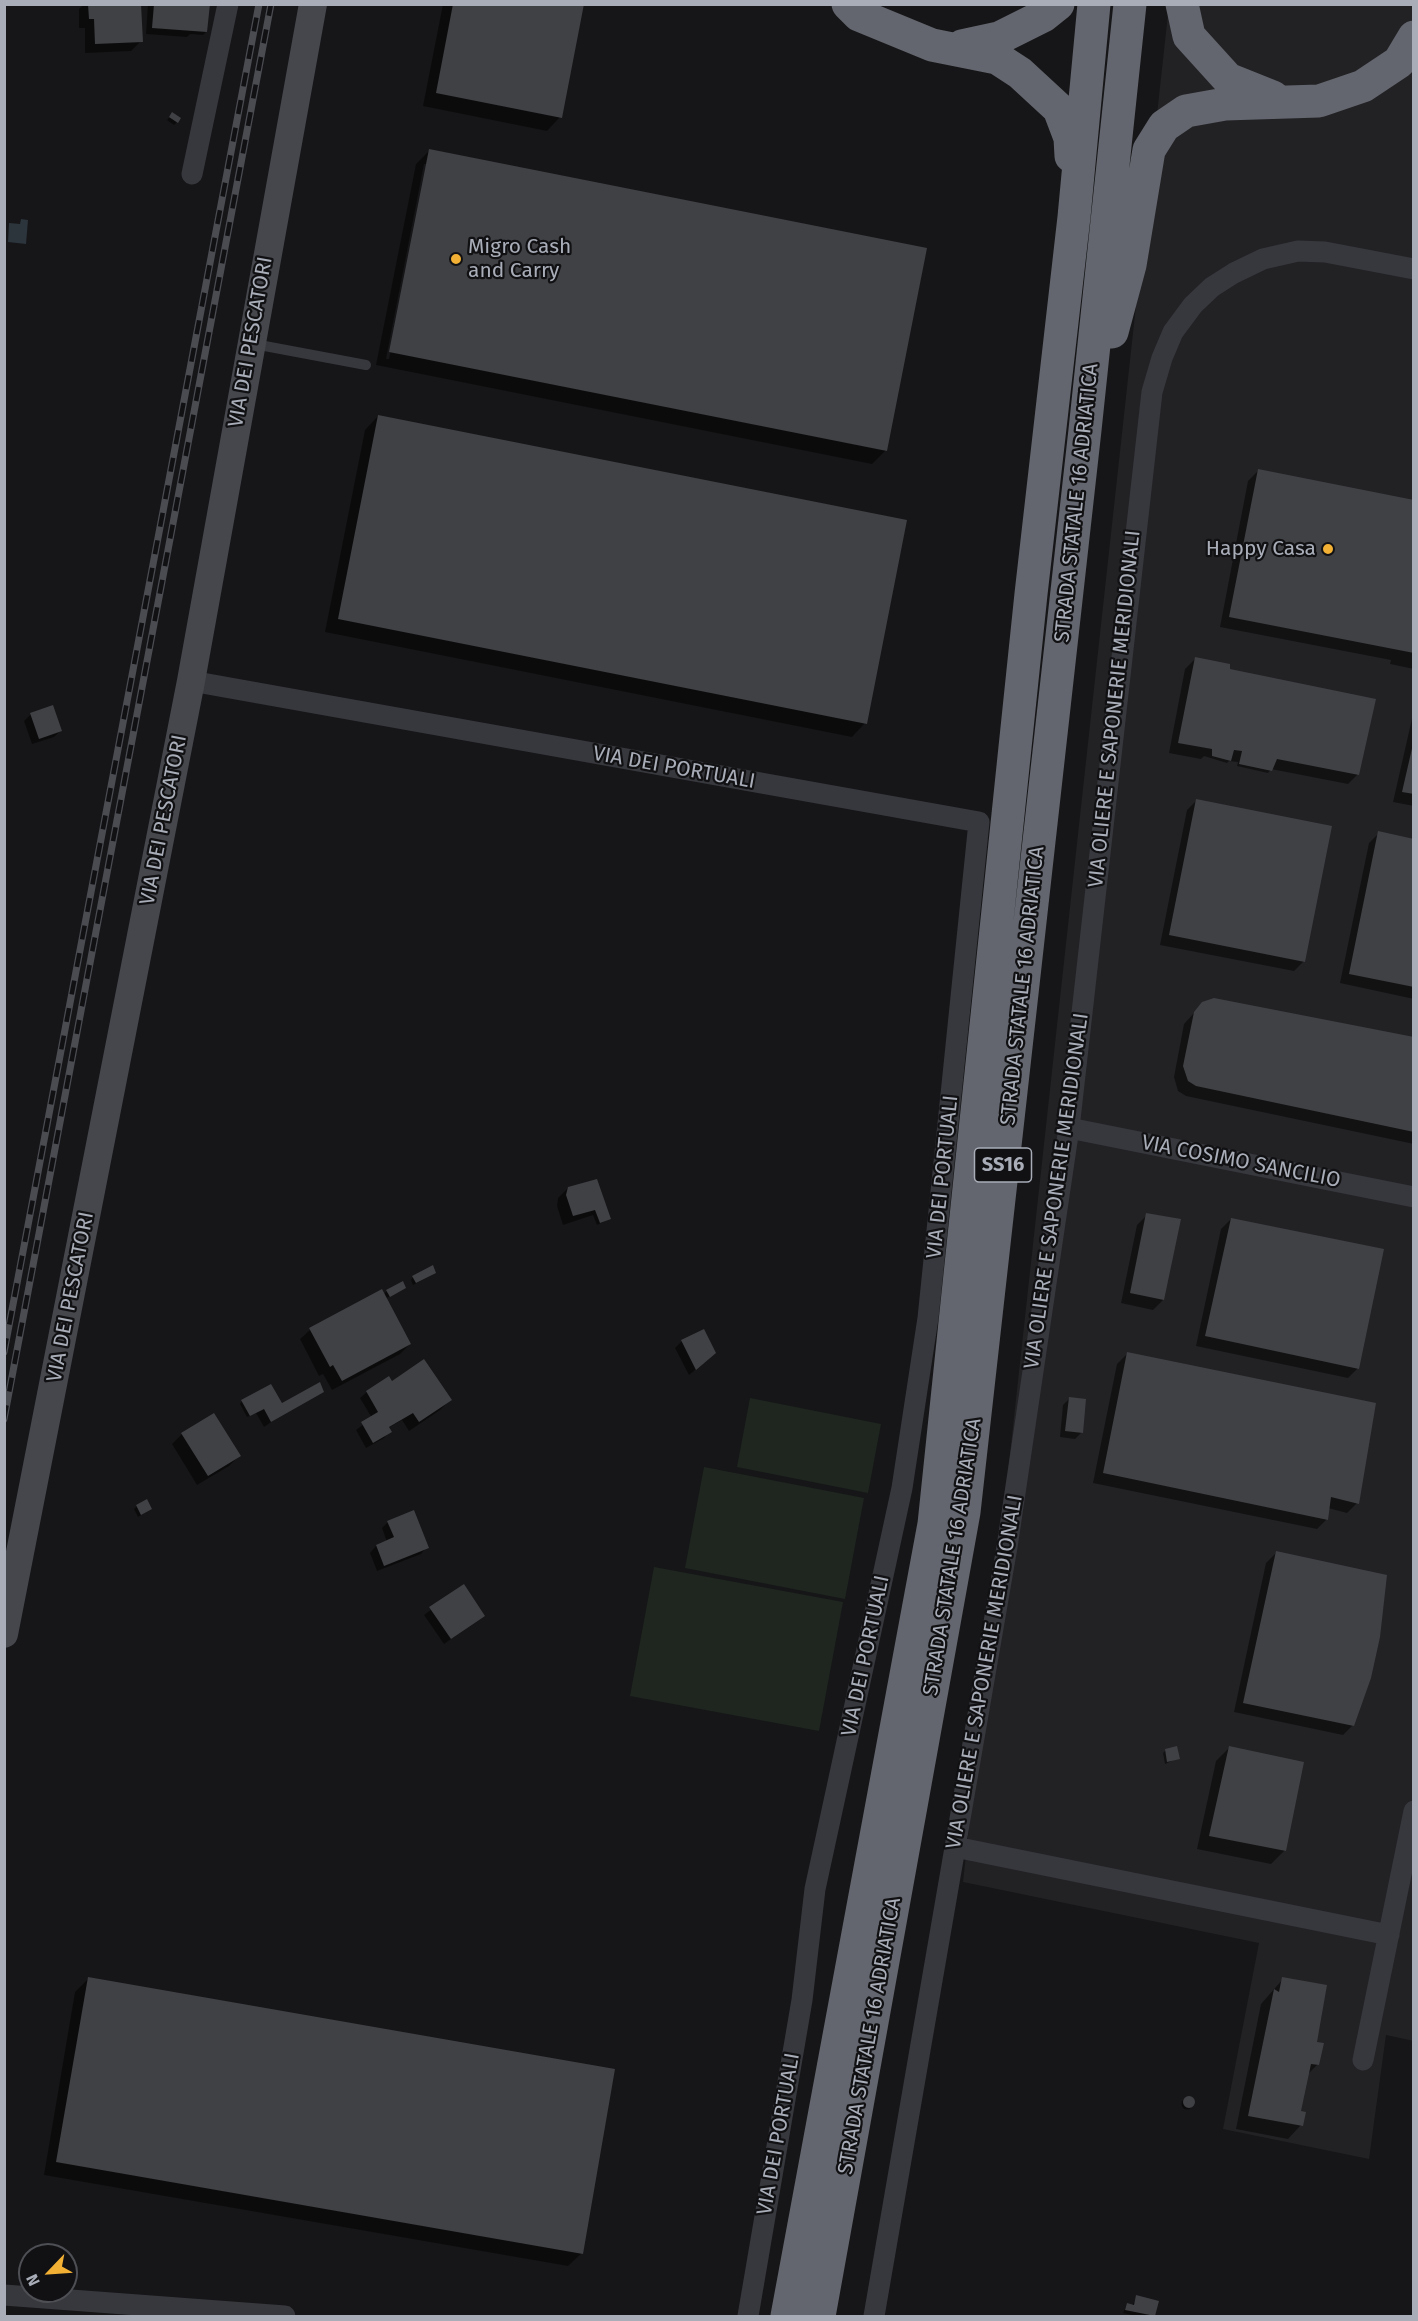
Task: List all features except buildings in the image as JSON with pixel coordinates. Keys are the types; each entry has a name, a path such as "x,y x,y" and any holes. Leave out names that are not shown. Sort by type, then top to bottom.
{"highway":[{"path":"848,4 859,15 932,45 998,58 1020,73 1059,109 1070,138 1074,217"},
{"path":"932,45 963,46 999,38 1043,16 1058,4"},
{"name":"STRADA STATALE 16 ADRIATICA","path":"787,2316 934,1524 1031,594 1074,217 1094,4"},
{"name":"STRADA STATALE 16 ADRIATICA","path":"819,2316 964,1512 1086,430 1130,4"},
{"path":"1182,4 1189,36 1228,79 1282,102"},
{"path":"1086,430 1130,265 1149,150 1164,126 1186,111 1225,104 1319,101 1363,86 1399,62 1413,37"}],"street":[{"path":"192,174 228,4"},
{"name":"VIA DEI PESCATORI","path":"4,1634 191,681 313,4"},
{"name":"VIA OLIERE E SAPONERIE MERIDIONALI","path":"874,2316 1007,1547 1069,1128 1152,392 1173,332 1193,305 1212,287 1263,259 1298,251 1324,252 1413,269"},
{"name":"VIA DEI PORTUALI","path":"191,681 979,822 927,1329 902,1488 815,1889 802,2000 748,2316"},
{"name":"VIA COSIMO SANCILIO","path":"1069,1128 1413,1197"},
{"path":"1363,2060 1413,1811"},
{"path":"956,1847 1389,1935"},
{"path":"4,2295 285,2316"}],"lane":[{"path":"250,344 366,365"}],"shaded area":[{"path":"1169,5 1413,5 1414,2041 1386,2035 1369,2159 1223,2129 1259,1943 963,1882"},
{"path":"21,219 28,220 26,244 8,242 9,223 20,224"},
{"path":"750,1398 881,1424 868,1493 737,1467"},
{"path":"704,1467 864,1498 845,1599 685,1568"},
{"path":"654,1567 843,1602 819,1731 630,1696"}],"railway":[{"path":"4,1352 259,4"},
{"path":"4,1419 271,4"}],"place":[{"name":"Migro Cash and Carry","path":"456,259"},
{"name":"Happy Casa","path":"1328,549"}]}
